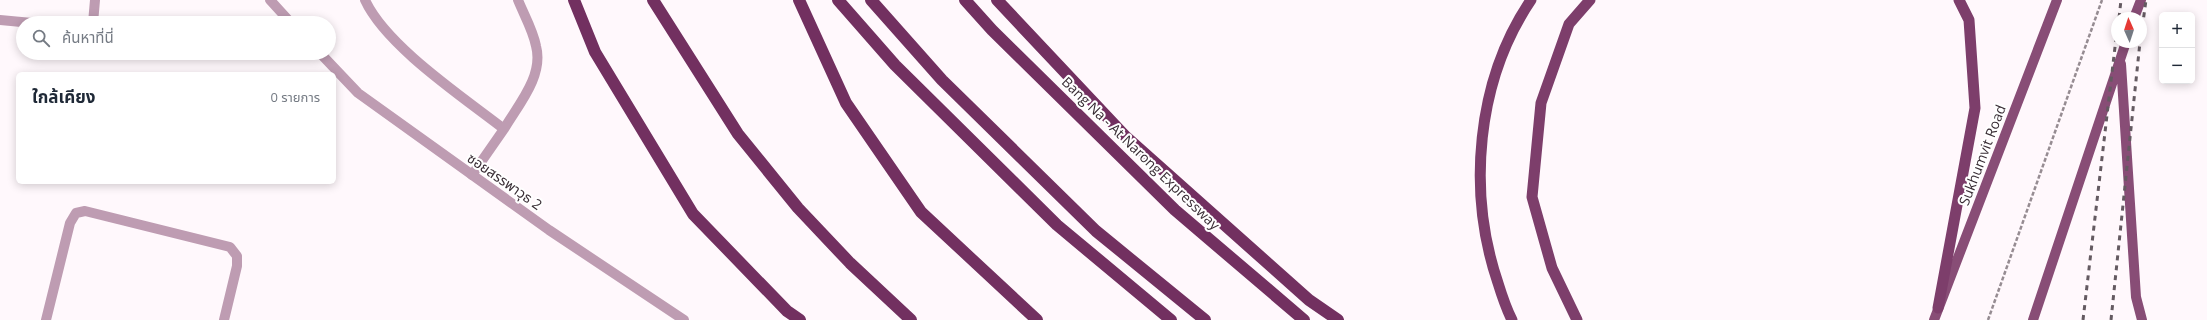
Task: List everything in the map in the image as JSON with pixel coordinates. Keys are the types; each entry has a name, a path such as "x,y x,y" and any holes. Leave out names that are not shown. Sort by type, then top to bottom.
{"highway":[{"path":"574,0 595,52 693,214 787,311 800,320"},
{"path":"653,0 738,134 798,208 850,264 911,320"},
{"path":"799,0 846,103 921,212 1037,320"},
{"path":"838,0 895,65 1057,225 1171,320"},
{"path":"871,0 942,80 1096,231 1205,320"},
{"name":"Bang Na - At Narong Expressway","path":"965,0 998,36 1175,210 1304,320"},
{"path":"997,0 1126,137 1309,300 1338,320"},
{"path":"1512,320 1488,255 1480,200 1483,126 1499,61 1522,13 1531,0"},
{"path":"1577,320 1552,268 1532,197 1541,103 1570,24 1590,0"},
{"path":"1938,308 1975,108 1968,20 1959,0"}],"main road":[{"name":"Sukhumvit Road","path":"1934,320 2057,0"},
{"path":"2136,12 2141,0"},
{"path":"2033,320 2124,48"},
{"path":"2120,58 2136,297 2142,320"}],"street":[{"path":"93,16 95,0"},
{"path":"270,0 285,16"},
{"path":"365,0 375,18 401,46 504,129"},
{"path":"472,175 504,129 533,81 538,59 536,45 518,0"},
{"path":"0,20 16,22"},
{"name":"ซอยสรรพาวุธ 2","path":"327,60 358,93 472,175 684,320"},
{"path":"46,320 70,223 76,213 85,211 230,247 238,256 224,320"}],"path":[{"path":"1988,320 2102,0"}],"railway":[{"path":"2120,12 2121,0"},
{"path":"2144,12 2146,0"},
{"path":"2083,320 2115,48"},
{"path":"2111,320 2139,48"}]}
